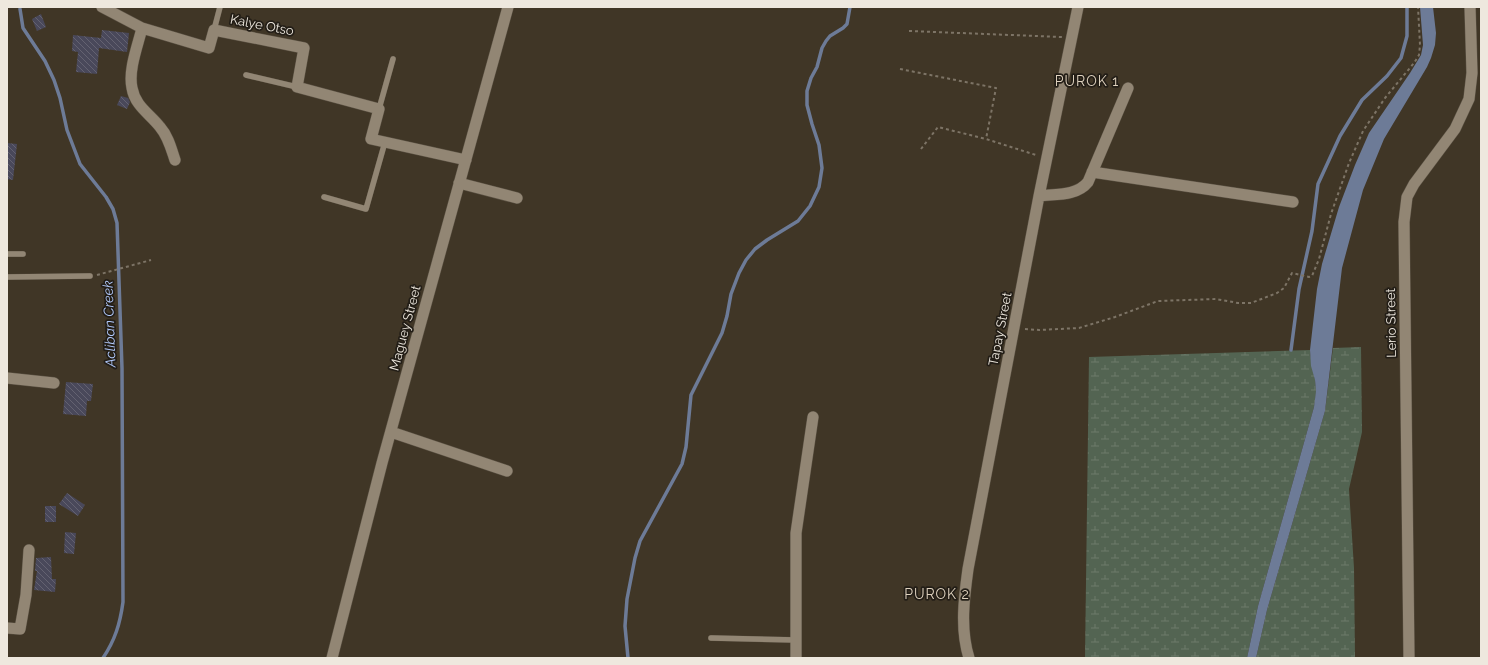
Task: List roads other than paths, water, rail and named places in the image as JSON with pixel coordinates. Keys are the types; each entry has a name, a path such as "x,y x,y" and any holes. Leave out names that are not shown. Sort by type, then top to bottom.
{"street":[{"name":"Kalye Otso","path":"102,7 142,28 209,48 214,30 304,48 297,87"},
{"name":"Maguey Street","path":"332,658 391,432 508,7"},
{"name":"Tapay Street","path":"969,658 964,632 966,589 1039,196 1078,7"},
{"name":"Lerio Street","path":"1409,658 1404,237 1405,207 1414,184 1455,129 1469,99 1472,73 1470,7"},
{"path":"142,28 132,72 132,89 143,110 160,127 167,138 175,160"},
{"path":"297,87 379,109 371,138 466,160"},
{"path":"1039,196 1080,190 1088,182 1128,88"},
{"path":"1092,172 1293,202"},
{"path":"459,183 516,198"},
{"path":"7,378 54,383"},
{"path":"796,658 796,533 813,417"},
{"path":"391,432 507,471"},
{"path":"7,628 20,629 26,595 29,550"}],"lane":[{"path":"214,30 220,7"},
{"path":"379,109 393,59"},
{"path":"246,75 297,87"},
{"path":"324,197 366,209 385,142"},
{"path":"7,254 23,254"},
{"path":"7,277 90,276"},
{"path":"711,638 796,640"}],"water":[{"path":"1420,7 1433,7 1436,33 1435,45 1427,67 1384,139 1363,190 1342,268 1325,411 1267,610 1256,658 1247,658 1258,606 1314,407 1316,391 1311,366 1310,350 1317,289 1322,264 1339,207 1369,133 1421,55 1423,45"}],"waterway":[{"path":"628,658 625,626 627,599 635,558 640,541 682,464 686,447 691,395 722,333 731,294 739,273 746,260 755,249 798,221 810,206 819,187 822,168 819,145 807,105 807,91 811,78 817,67 822,48 830,36 847,24 850,7"},
{"path":"1291,350 1299,289 1312,231 1318,184 1340,136 1362,100 1387,76 1401,58 1407,36 1407,7"},
{"name":"Acliban Creek","path":"20,9 23,28 45,61 54,80 60,98 67,130 80,164 106,197 113,209 117,223 122,368 123,602 116,632 111,645 103,658"}],"district":[{"name":"PUROK 1","path":"1087,81"},
{"name":"PUROK 2","path":"937,594"}]}
